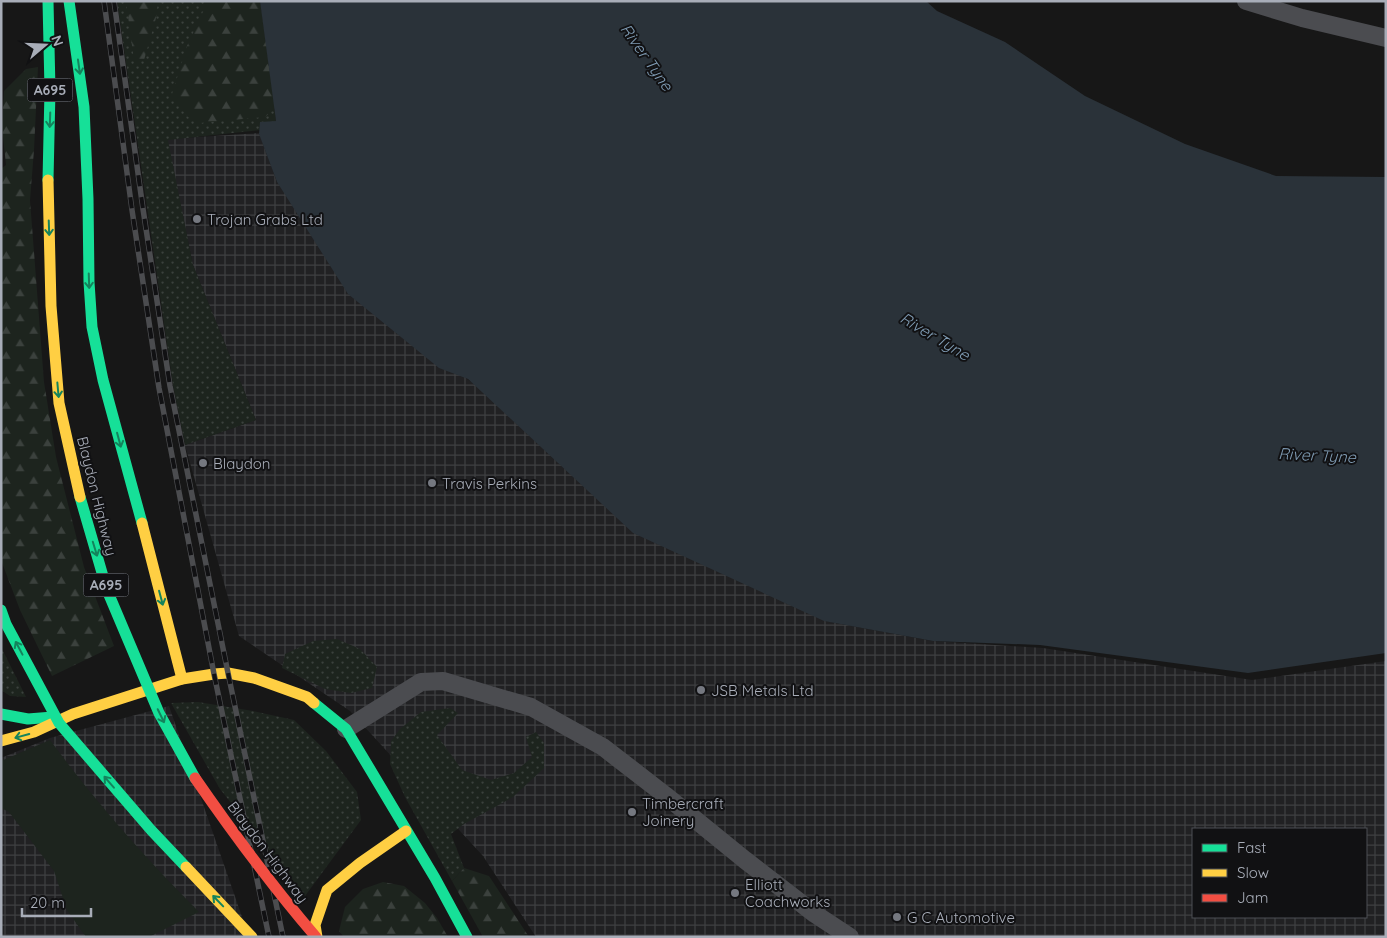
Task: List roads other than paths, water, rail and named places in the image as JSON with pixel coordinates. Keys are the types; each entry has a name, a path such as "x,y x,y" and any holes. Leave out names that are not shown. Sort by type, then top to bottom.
{"main road":[{"name":"Blaydon Highway","path":"48,1 51,56 48,180 51,306 59,403 80,497 107,590 159,713 190,771 229,828 290,908 316,937"},
{"path":"69,1 84,107 92,327 102,380 182,679"},
{"path":"1,610 6,624 59,723 151,830 252,937"},
{"path":"1,741 34,732 73,714 182,679 214,674 228,673 254,678 307,696 346,729 435,878 467,937"},
{"path":"1,714 28,719 73,714"},
{"path":"316,937 315,925 327,890 360,863 406,831"}],"street":[{"path":"1246,1 1302,18 1386,38"},
{"path":"346,729 421,682 443,681 531,707 603,747 815,914 850,937"}],"water":[{"name":"River Tyne","path":"260,1 926,1 937,11 1005,42 1085,96 1185,144 1276,176 1386,177 1386,653 1248,673 1040,645 933,641 824,621 633,533 468,379 439,368 348,294 277,182 259,134 260,122 276,121"}],"railway":[{"path":"104,1 132,210 159,388 214,674 269,937"},
{"path":"114,1 170,386 283,937"}],"place":[{"name":"Trojan Grabs Ltd","path":"197,219"},
{"name":"Blaydon","path":"203,463"},
{"name":"Travis Perkins","path":"432,483"},
{"name":"JSB Metals Ltd","path":"701,690"},
{"name":"Timbercraft Joinery","path":"632,812"},
{"name":"Elliott Coachworks","path":"735,893"},
{"name":"G C Automotive","path":"897,917"}]}
